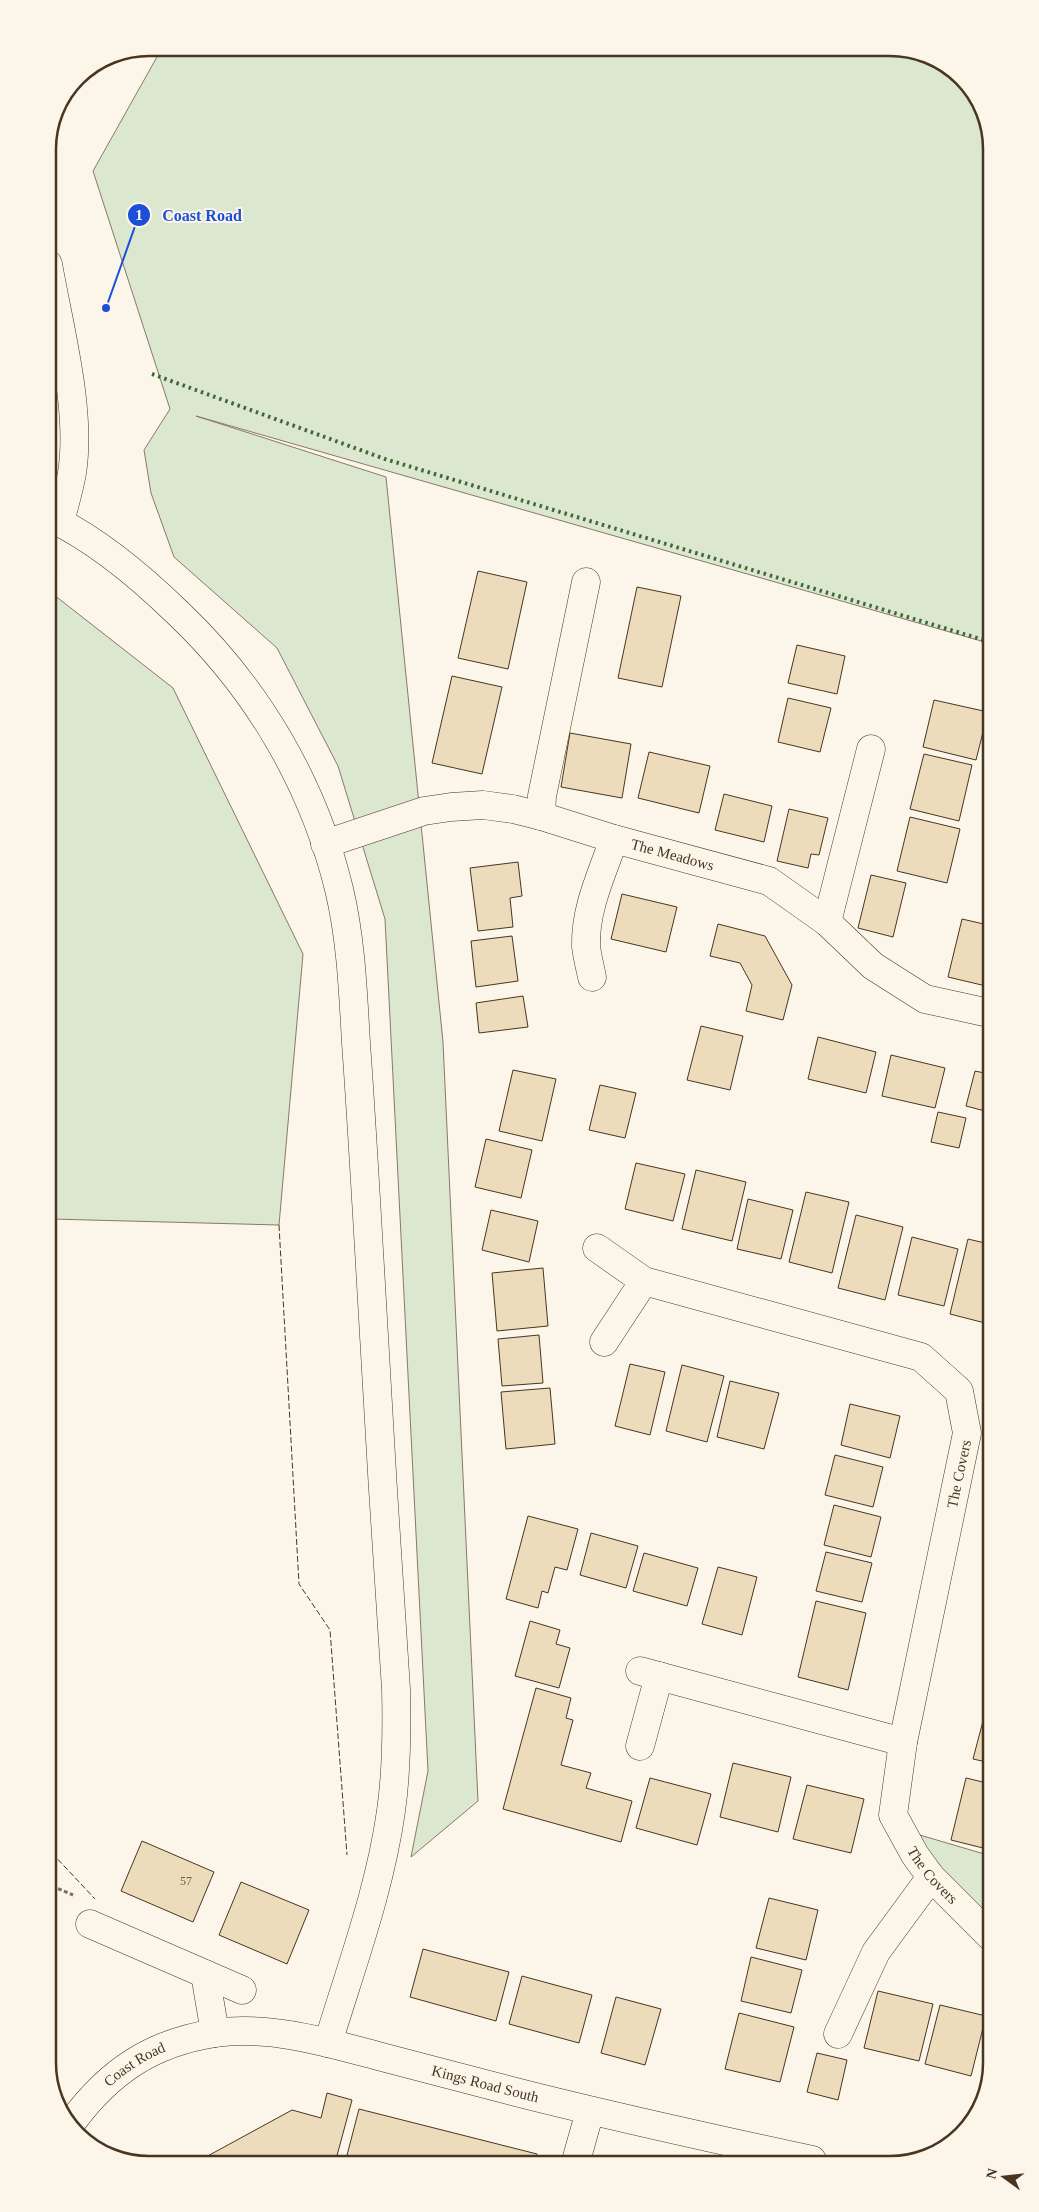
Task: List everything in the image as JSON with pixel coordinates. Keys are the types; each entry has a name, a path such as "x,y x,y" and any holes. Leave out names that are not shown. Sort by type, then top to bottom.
{"street":[{"path":"56,310 73,408 74,439 72,473 56,514"},
{"path":"56,520 145,581 230,666 284,746 308,797 325,844 344,916 353,992 396,1689 397,1752 391,1811 377,1885 328,2043"},
{"path":"541,816 542,796 586,582"},
{"path":"827,922 871,749"},
{"name":"The Meadows","path":"325,844 424,811 451,807 483,805 513,809 541,816 614,839 768,881 827,922 873,966 926,999 983,1012"},
{"path":"592,976 586,949 587,925 592,902 614,839"},
{"name":"The Covers","path":"597,1248 644,1281 921,1357 959,1392 967,1433 903,1742 893,1816 915,1855 931,1877 983,1929"},
{"path":"604,1342 644,1281"},
{"path":"640,1746 649,1674 903,1742"},
{"path":"838,2034 876,1952 931,1877"},
{"path":"90,1924 242,1990"},
{"path":"205,1974 216,2033"},
{"name":"Kings Road South","path":"216,2033 248,2031 328,2043 590,2111 794,2156"},
{"name":"Coast Road","path":"75,2118 96,2091 123,2068 150,2051 182,2040 216,2033"},
{"path":"577,2156 590,2111"}],"green space":[{"path":"158,56 896,56 926,63 947,75 967,97 980,125 983,149 983,642 196,416 386,477 443,1042 478,1801 411,1857 428,1771 385,919 338,766 277,648 174,557 151,493 144,450 170,409 93,171"},
{"path":"56,596 173,688 303,954 279,1225 56,1219"},
{"path":"913,1833 983,1854 983,1914 939,1873"}],"building":[{"path":"478,571 527,582 508,669 458,658"},
{"path":"637,587 681,596 662,687 618,678"},
{"path":"797,645 845,656 837,694 788,683"},
{"path":"452,676 502,687 482,774 432,763"},
{"path":"788,698 831,708 820,752 778,742"},
{"path":"934,700 983,711 983,732 976,760 923,747"},
{"path":"570,733 631,744 622,798 561,787"},
{"path":"649,752 710,766 699,813 638,798"},
{"path":"924,754 972,765 959,821 910,809"},
{"path":"724,794 772,806 764,842 715,830"},
{"path":"789,809 828,818 819,855 811,854 808,868 777,861"},
{"path":"910,817 960,829 947,883 897,871"},
{"path":"518,862 522,896 510,898 513,927 478,931 470,868"},
{"path":"871,875 906,883 893,937 858,928"},
{"path":"622,894 677,907 666,952 611,939"},
{"path":"962,919 983,924 983,985 948,977"},
{"path":"718,924 765,936 792,985 783,1020 746,1011 752,985 740,963 710,956"},
{"path":"512,936 518,981 476,987 471,941"},
{"path":"523,996 528,1027 479,1033 476,1003"},
{"path":"701,1026 743,1036 730,1090 687,1080"},
{"path":"818,1037 876,1052 866,1093 808,1079"},
{"path":"891,1055 945,1068 935,1108 882,1096"},
{"path":"513,1070 556,1079 542,1141 499,1131"},
{"path":"975,1071 983,1073 983,1110 966,1106"},
{"path":"600,1085 636,1093 625,1138 589,1130"},
{"path":"938,1112 966,1118 959,1148 931,1142"},
{"path":"486,1139 532,1150 521,1198 475,1187"},
{"path":"636,1163 685,1174 673,1221 625,1209"},
{"path":"696,1170 746,1182 732,1241 682,1229"},
{"path":"806,1192 849,1202 832,1273 789,1262"},
{"path":"748,1199 793,1210 781,1259 737,1249"},
{"path":"491,1210 538,1221 529,1262 482,1250"},
{"path":"856,1215 903,1227 885,1300 838,1288"},
{"path":"912,1237 958,1249 944,1306 898,1295"},
{"path":"968,1239 983,1243 983,1322 950,1314"},
{"path":"543,1268 548,1326 497,1331 492,1273"},
{"path":"539,1335 543,1383 502,1386 498,1339"},
{"path":"630,1364 665,1372 650,1435 615,1426"},
{"path":"682,1365 724,1376 707,1442 666,1431"},
{"path":"730,1381 779,1393 764,1449 717,1437"},
{"path":"550,1388 555,1444 506,1449 501,1392"},
{"path":"850,1404 900,1416 890,1458 841,1445"},
{"path":"835,1455 883,1467 873,1507 825,1495"},
{"path":"834,1505 881,1517 871,1557 824,1545"},
{"path":"528,1516 578,1529 567,1570 555,1567 548,1593 542,1591 538,1608 506,1599"},
{"path":"591,1533 638,1546 626,1588 580,1575"},
{"path":"826,1552 872,1563 862,1602 816,1591"},
{"path":"644,1553 698,1568 687,1606 633,1591"},
{"path":"718,1567 757,1577 742,1635 702,1624"},
{"path":"816,1601 866,1613 848,1690 798,1677"},
{"path":"530,1621 560,1630 556,1644 570,1648 559,1688 515,1676"},
{"path":"536,1688 571,1698 566,1718 573,1720 561,1765 591,1773 586,1788 632,1801 621,1842 503,1809"},
{"path":"983,1721 983,1761 973,1759"},
{"path":"733,1763 791,1777 778,1832 720,1817"},
{"path":"650,1778 711,1794 697,1845 636,1828"},
{"path":"966,1778 983,1782 983,1848 951,1840"},
{"path":"807,1785 864,1799 851,1853 793,1839"},
{"path":"142,1841 214,1872 193,1922 121,1891"},
{"path":"241,1882 309,1910 287,1964 219,1935"},
{"path":"769,1898 818,1910 806,1960 756,1948"},
{"path":"423,1949 509,1972 496,2021 410,1997"},
{"path":"751,1957 802,1970 791,2013 741,2001"},
{"path":"522,1976 592,1995 579,2043 509,2024"},
{"path":"878,1991 933,2004 919,2061 864,2048"},
{"path":"616,1997 661,2009 645,2065 601,2053"},
{"path":"940,2005 983,2015 983,2028 971,2076 925,2064"},
{"path":"739,2013 794,2027 780,2082 725,2069"},
{"path":"817,2053 847,2060 838,2100 807,2092"},
{"path":"327,2093 352,2100 337,2156 208,2156 292,2110 321,2118"},
{"path":"359,2109 537,2154 536,2156 347,2156"}],"hedge":[{"path":"152,374 385,459 983,640"}],"fence":[{"path":"279,1225 299,1584 330,1630 347,1855"},
{"path":"56,1857 95,1899"}],"place":[{"name":"Coast Road","path":"106,308"}]}
